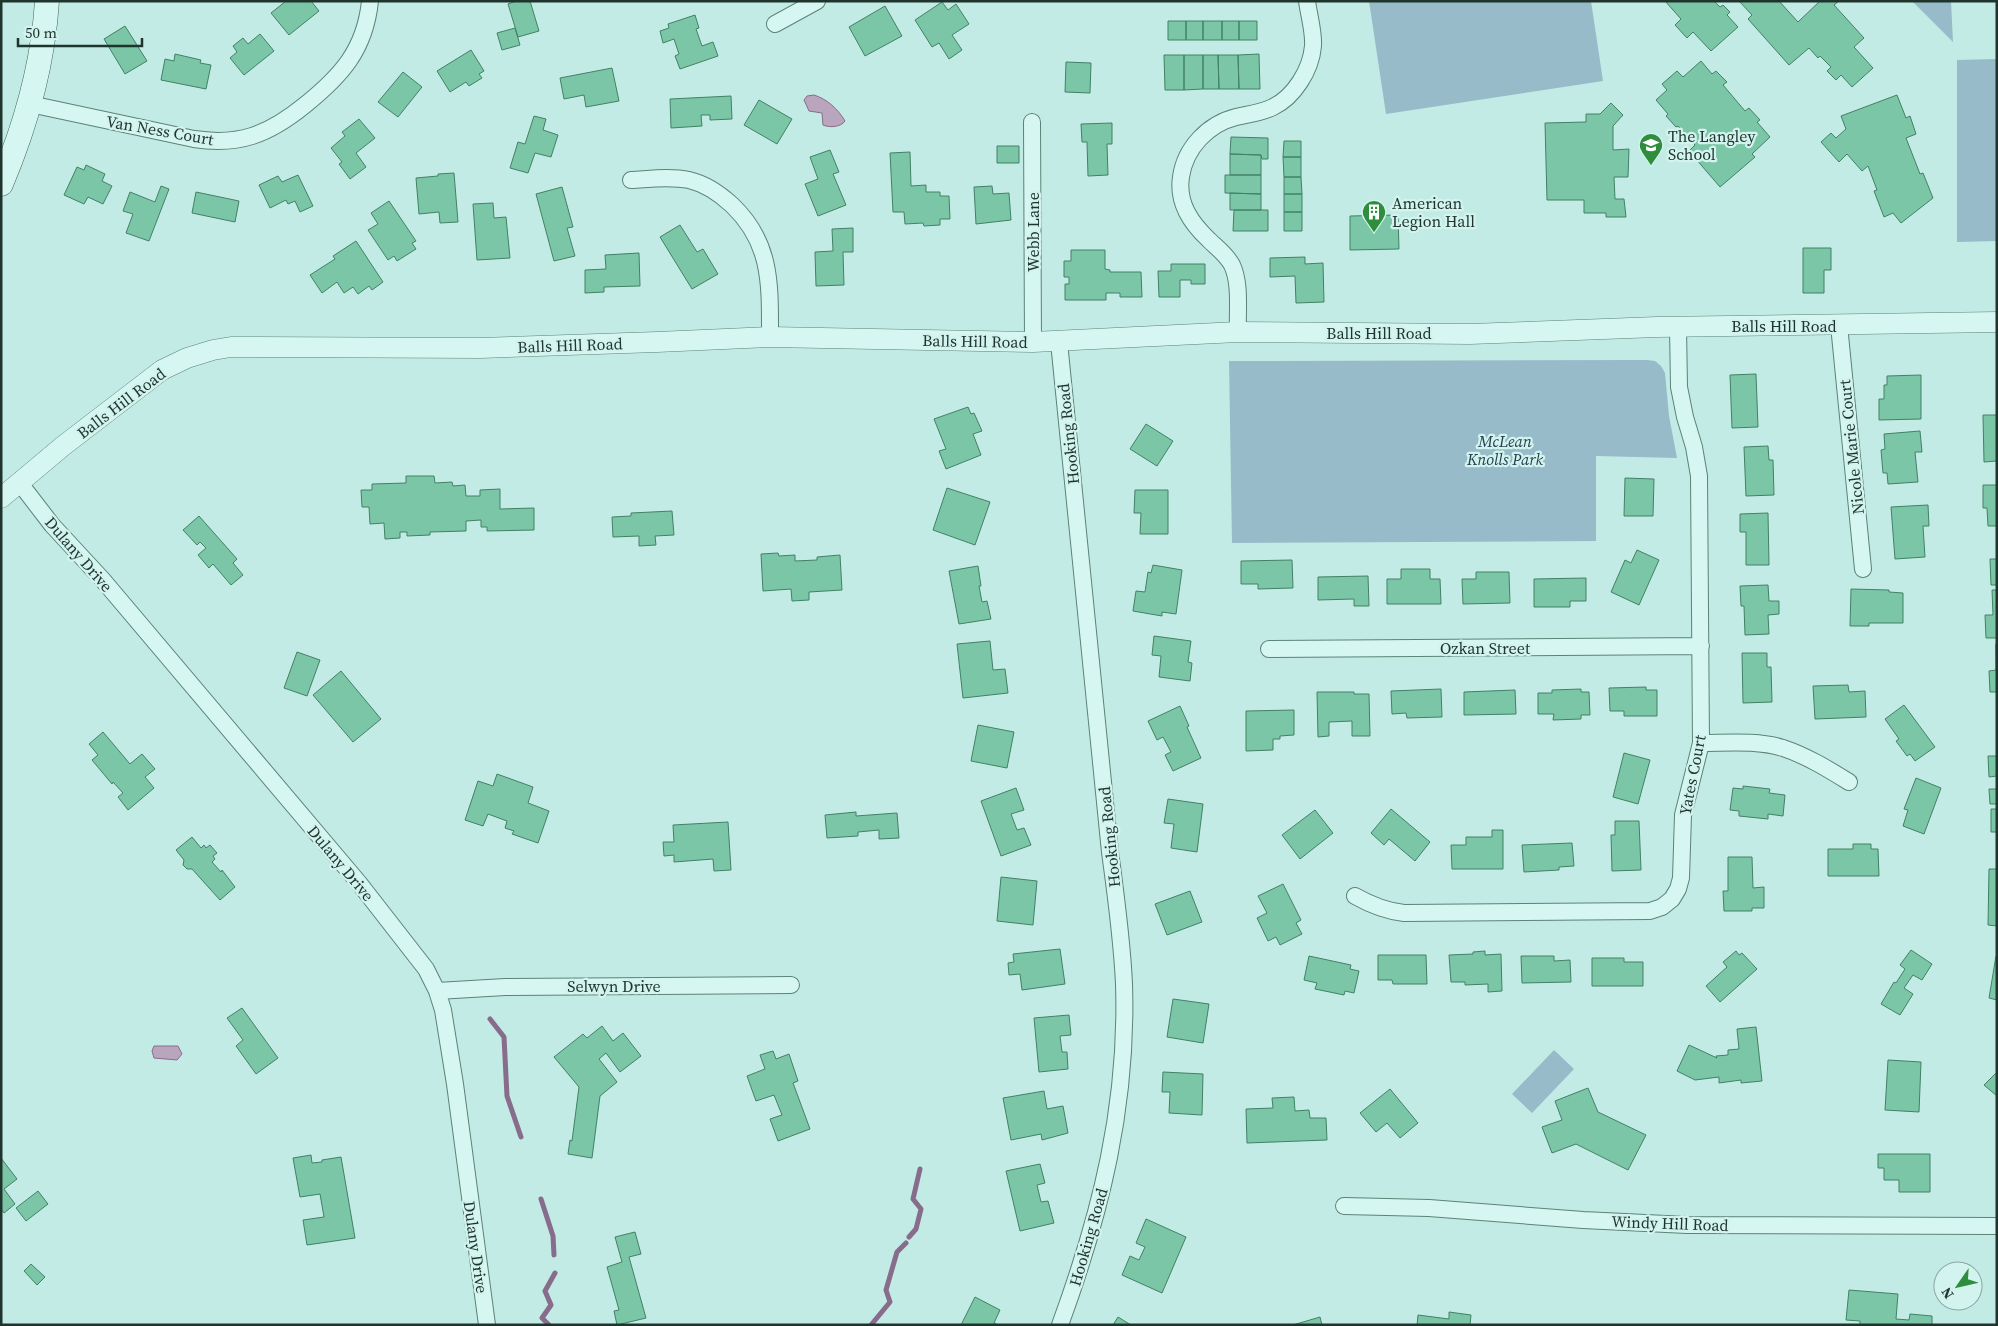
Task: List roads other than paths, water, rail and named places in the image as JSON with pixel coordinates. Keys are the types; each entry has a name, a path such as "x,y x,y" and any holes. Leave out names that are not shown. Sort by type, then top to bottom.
{"main road":[{"path":"1,184 30,104 40,66 48,1"}],"street":[{"name":"Van Ness Court","path":"30,104 194,140 233,140 252,136 274,127 297,112 330,85 346,67 359,46 368,20 370,1"},
{"path":"775,24 817,1"},
{"path":"1238,332 1236,280 1232,265 1224,254 1192,222 1185,209 1181,194 1180,178 1188,156 1203,134 1219,123 1274,107 1288,96 1303,78 1310,62 1313,45 1307,1"},
{"name":"Webb Lane","path":"1032,122 1033,342"},
{"path":"631,180 672,178 689,180 706,186 722,196 738,211 750,226 760,245 767,265 770,288 770,337"},
{"name":"Balls Hill Road","path":"1,498 63,446 162,370 187,358 231,347 480,348 770,337 1059,342 1238,332 1470,334 1678,327 1839,326 1997,322"},
{"name":"Nicole Marie Court","path":"1839,326 1863,569"},
{"name":"Yates Court","path":"1355,896 1371,905 1388,911 1404,913 1650,911 1662,907 1672,899 1680,883 1683,815 1701,742 1698,476 1694,447 1679,387 1678,327"},
{"name":"Hooking Road","path":"1059,342 1110,852 1120,928 1124,985 1122,1057 1118,1108 1109,1162 1094,1225 1060,1325"},
{"name":"Dulany Drive","path":"19,482 52,525 102,579 359,883 426,969 443,1010 455,1084 487,1325"},
{"name":"Ozkan Street","path":"1269,649 1701,646"},
{"path":"1701,742 1759,744 1781,748 1804,756 1849,782"},
{"name":"Selwyn Drive","path":"437,992 505,987 791,985"},
{"name":"Windy Hill Road","path":"1344,1206 1429,1208 1583,1220 1691,1225 1997,1226"}],"waterway":[{"path":"490,1019 504,1037 507,1096 521,1137"},
{"path":"909,1237 916,1229 921,1209 913,1199 920,1169"},
{"path":"541,1199 553,1236 554,1255"},
{"path":"871,1325 890,1302 886,1290 897,1252 906,1243"},
{"path":"549,1325 542,1318 551,1305 545,1291 555,1273"}],"place":[{"name":"The Langley School","path":"1651,166"},
{"name":"American Legion Hall","path":"1374,233"}],"park label":[{"name":"McLean Knolls Park","path":"1505,450"}]}
